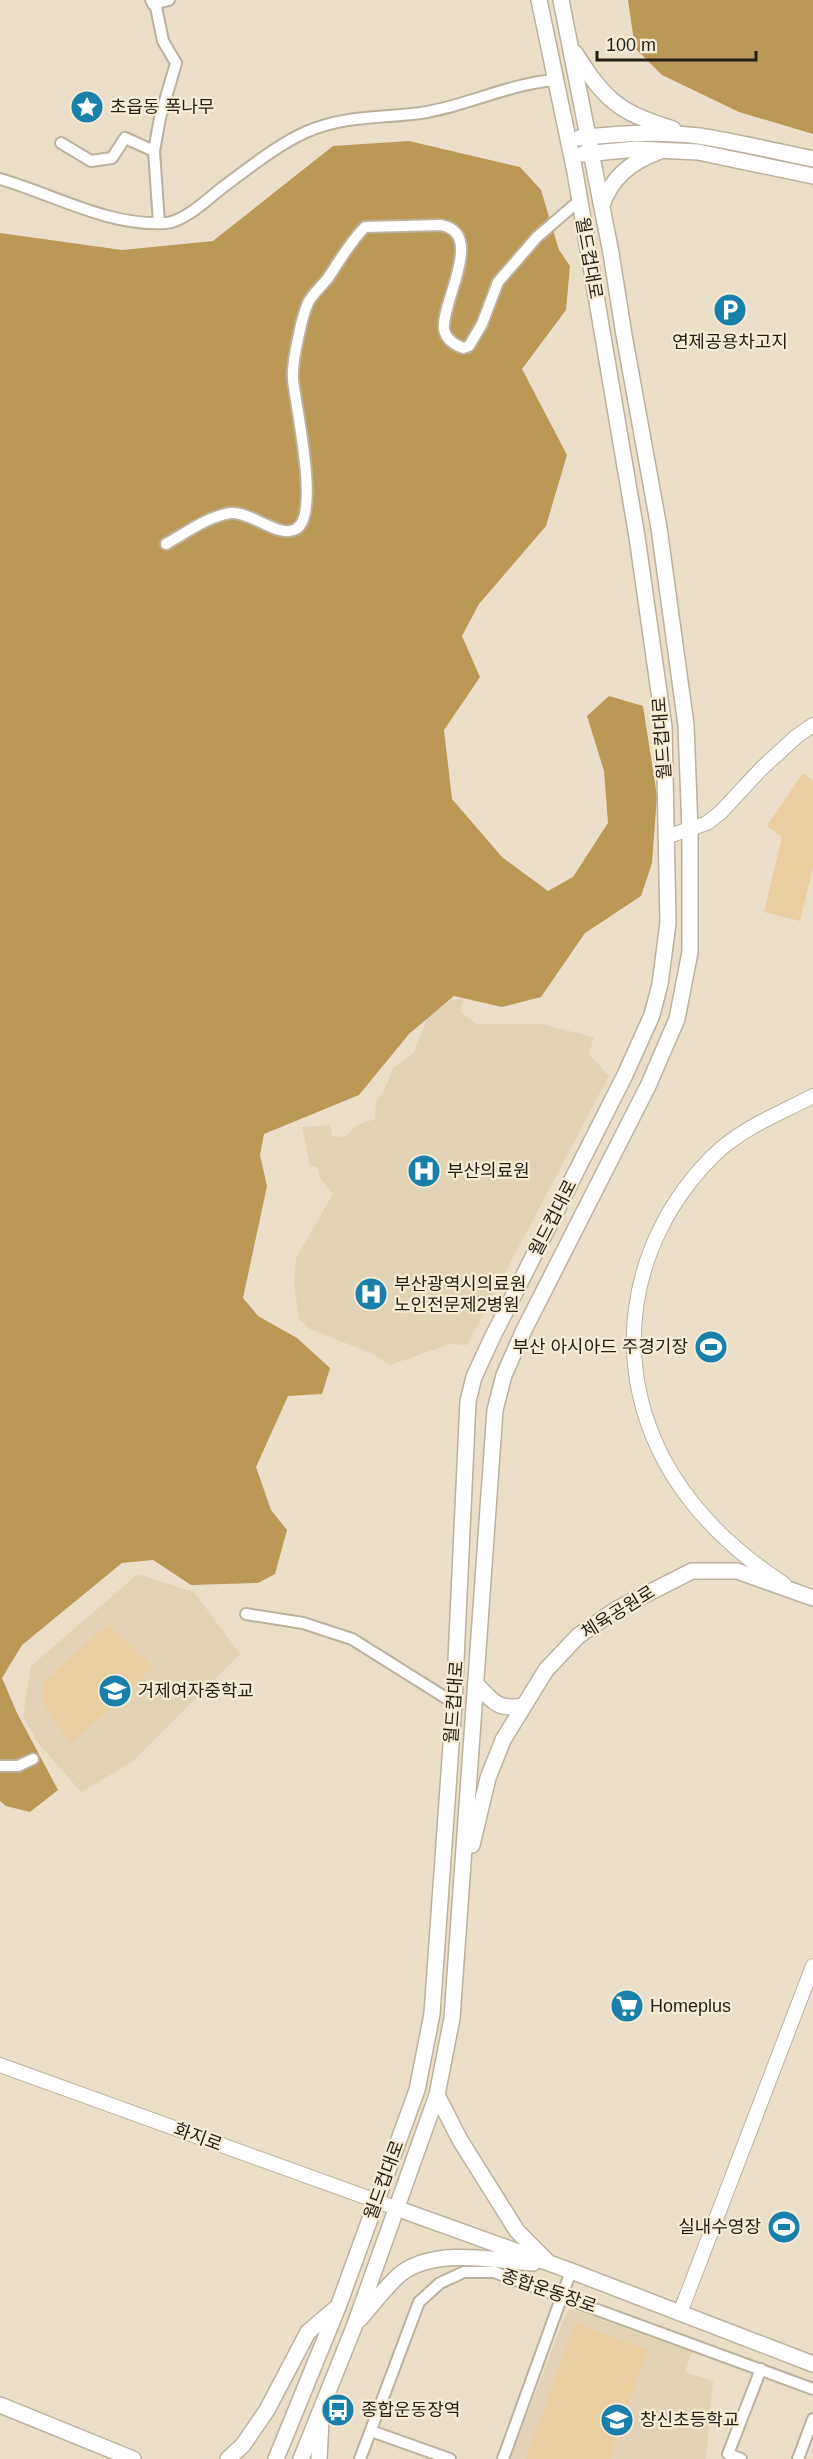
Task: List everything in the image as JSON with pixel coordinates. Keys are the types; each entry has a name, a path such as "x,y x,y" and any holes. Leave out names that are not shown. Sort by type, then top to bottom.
{"main road":[{"name":"월드컵대로","path":"276,2459 338,2307 417,2090 432,2014 454,1703 468,1401 474,1377 490,1340 625,1075 652,1015 666,952 668,923 664,727 637,537 580,200 539,0"},
{"name":"월드컵대로","path":"301,2459 354,2327 437,2095 452,2018 495,1410 502,1384 524,1330 648,1086 677,1019 690,952 690,830 686,725 660,539 602,205 561,0"},
{"path":"570,46 593,82 615,105 647,120 699,136 813,159"},
{"path":"567,140 636,133 699,136"},
{"path":"571,156 637,149 698,152 813,176"},
{"path":"602,205 612,184 622,172 646,157 666,150"},
{"name":"체육공원로","path":"463,1877 488,1778 503,1740 546,1670 578,1636 616,1609 692,1571 737,1571 813,1598"},
{"path":"477,1685 500,1706 509,1708 523,1706"},
{"path":"437,2095 460,2140 517,2231 551,2264"},
{"name":"종합운동장로","path":"396,2208 571,2271 813,2364"},
{"path":"354,2327 401,2273 419,2264 465,2258 551,2264"},
{"path":"228,2459 243,2445 267,2410 308,2331 338,2307"},
{"path":"319,2459 322,2404"},
{"path":"0,2405 133,2459"}],"street":[{"path":"159,223 154,151 159,118 176,63 163,41 152,2 169,0"},
{"path":"0,179 33,188 92,211 141,224 169,223 196,209 269,154 304,132 335,121 424,112 535,82 554,80"},
{"path":"61,143 91,160 112,158 125,138 154,151"},
{"path":"166,544 216,517 234,512 280,530 288,531 301,525 308,484 292,376 299,333 309,302 351,241 365,227 441,225 452,227 462,248 444,328 451,342 463,348 469,346 482,324 498,282 537,237 580,200"},
{"path":"666,837 707,823 722,812 762,768 797,735 813,725"},
{"path":"791,1589 748,1557 704,1517 675,1478 651,1430 641,1397 632,1347 633,1318 637,1295 661,1228 686,1189 713,1156 772,1115 813,1095"},
{"path":"246,1614 303,1623 352,1639 454,1703"},
{"path":"0,1767 18,1766 33,1759"},
{"path":"680,2313 813,1966"},
{"name":"화지로","path":"0,2065 396,2208"},
{"path":"503,2459 571,2271"},
{"name":"종합운동장로","path":"360,2459 418,2302 440,2283 464,2272 494,2272 562,2295 813,2389"},
{"path":"741,2459 728,2454 761,2369"},
{"path":"798,2459 813,2419"},
{"path":"371,2430 450,2459"}],"shaded area":[{"path":"628,0 813,0 813,134 739,112 662,75 635,48"},
{"path":"409,141 520,167 541,190 559,250 570,266 566,310 522,369 567,455 546,526 479,604 462,636 480,677 444,730 452,799 502,857 548,891 573,877 608,823 604,771 587,716 609,696 643,706 657,796 652,863 641,896 585,933 541,997 502,1007 454,996 409,1034 359,1095 264,1134 260,1155 267,1186 243,1298 258,1316 297,1338 330,1368 322,1394 288,1396 256,1467 271,1510 287,1530 275,1574 258,1583 191,1585 153,1560 122,1563 22,1645 2,1678 17,1713 58,1790 30,1812 6,1806 0,1801 0,233 122,250 213,241 333,146"},
{"path":"803,773 813,780 813,867 800,921 764,912 782,837 767,826"},
{"path":"464,998 460,1011 476,1024 540,1024 594,1037 589,1054 609,1076 467,1345 450,1344 390,1365 373,1354 310,1329 299,1319 294,1284 296,1258 333,1194 320,1178 318,1168 310,1166 302,1127 330,1125 332,1136 345,1137 357,1125 375,1119 376,1102 384,1091 393,1068 414,1052 428,1017 452,1000"},
{"name":"거제여자중학교","path":"138,1574 194,1592 240,1654 132,1762 81,1792 39,1744 23,1717 31,1666"},
{"path":"108,1624 153,1667 70,1744 44,1705 43,1682"},
{"name":"창신초등학교","path":"571,2309 692,2352 685,2372 713,2381 706,2459 510,2459 566,2313"},
{"path":"575,2323 648,2350 609,2459 526,2459"}],"place":[{"name":"초읍동 폭나무","path":"87,107"},
{"name":"연제공용차고지","path":"730,310"},
{"name":"부산의료원","path":"424,1171"},
{"name":"부산광역시의료원 노인전문제2병원","path":"371,1294"},
{"name":"부산 아시아드 주경기장","path":"711,1347"},
{"name":"거제여자중학교","path":"115,1691"},
{"name":"Homeplus","path":"627,2006"},
{"name":"실내수영장","path":"784,2227"},
{"name":"종합운동장역","path":"338,2410"},
{"name":"창신초등학교","path":"617,2420"}]}
